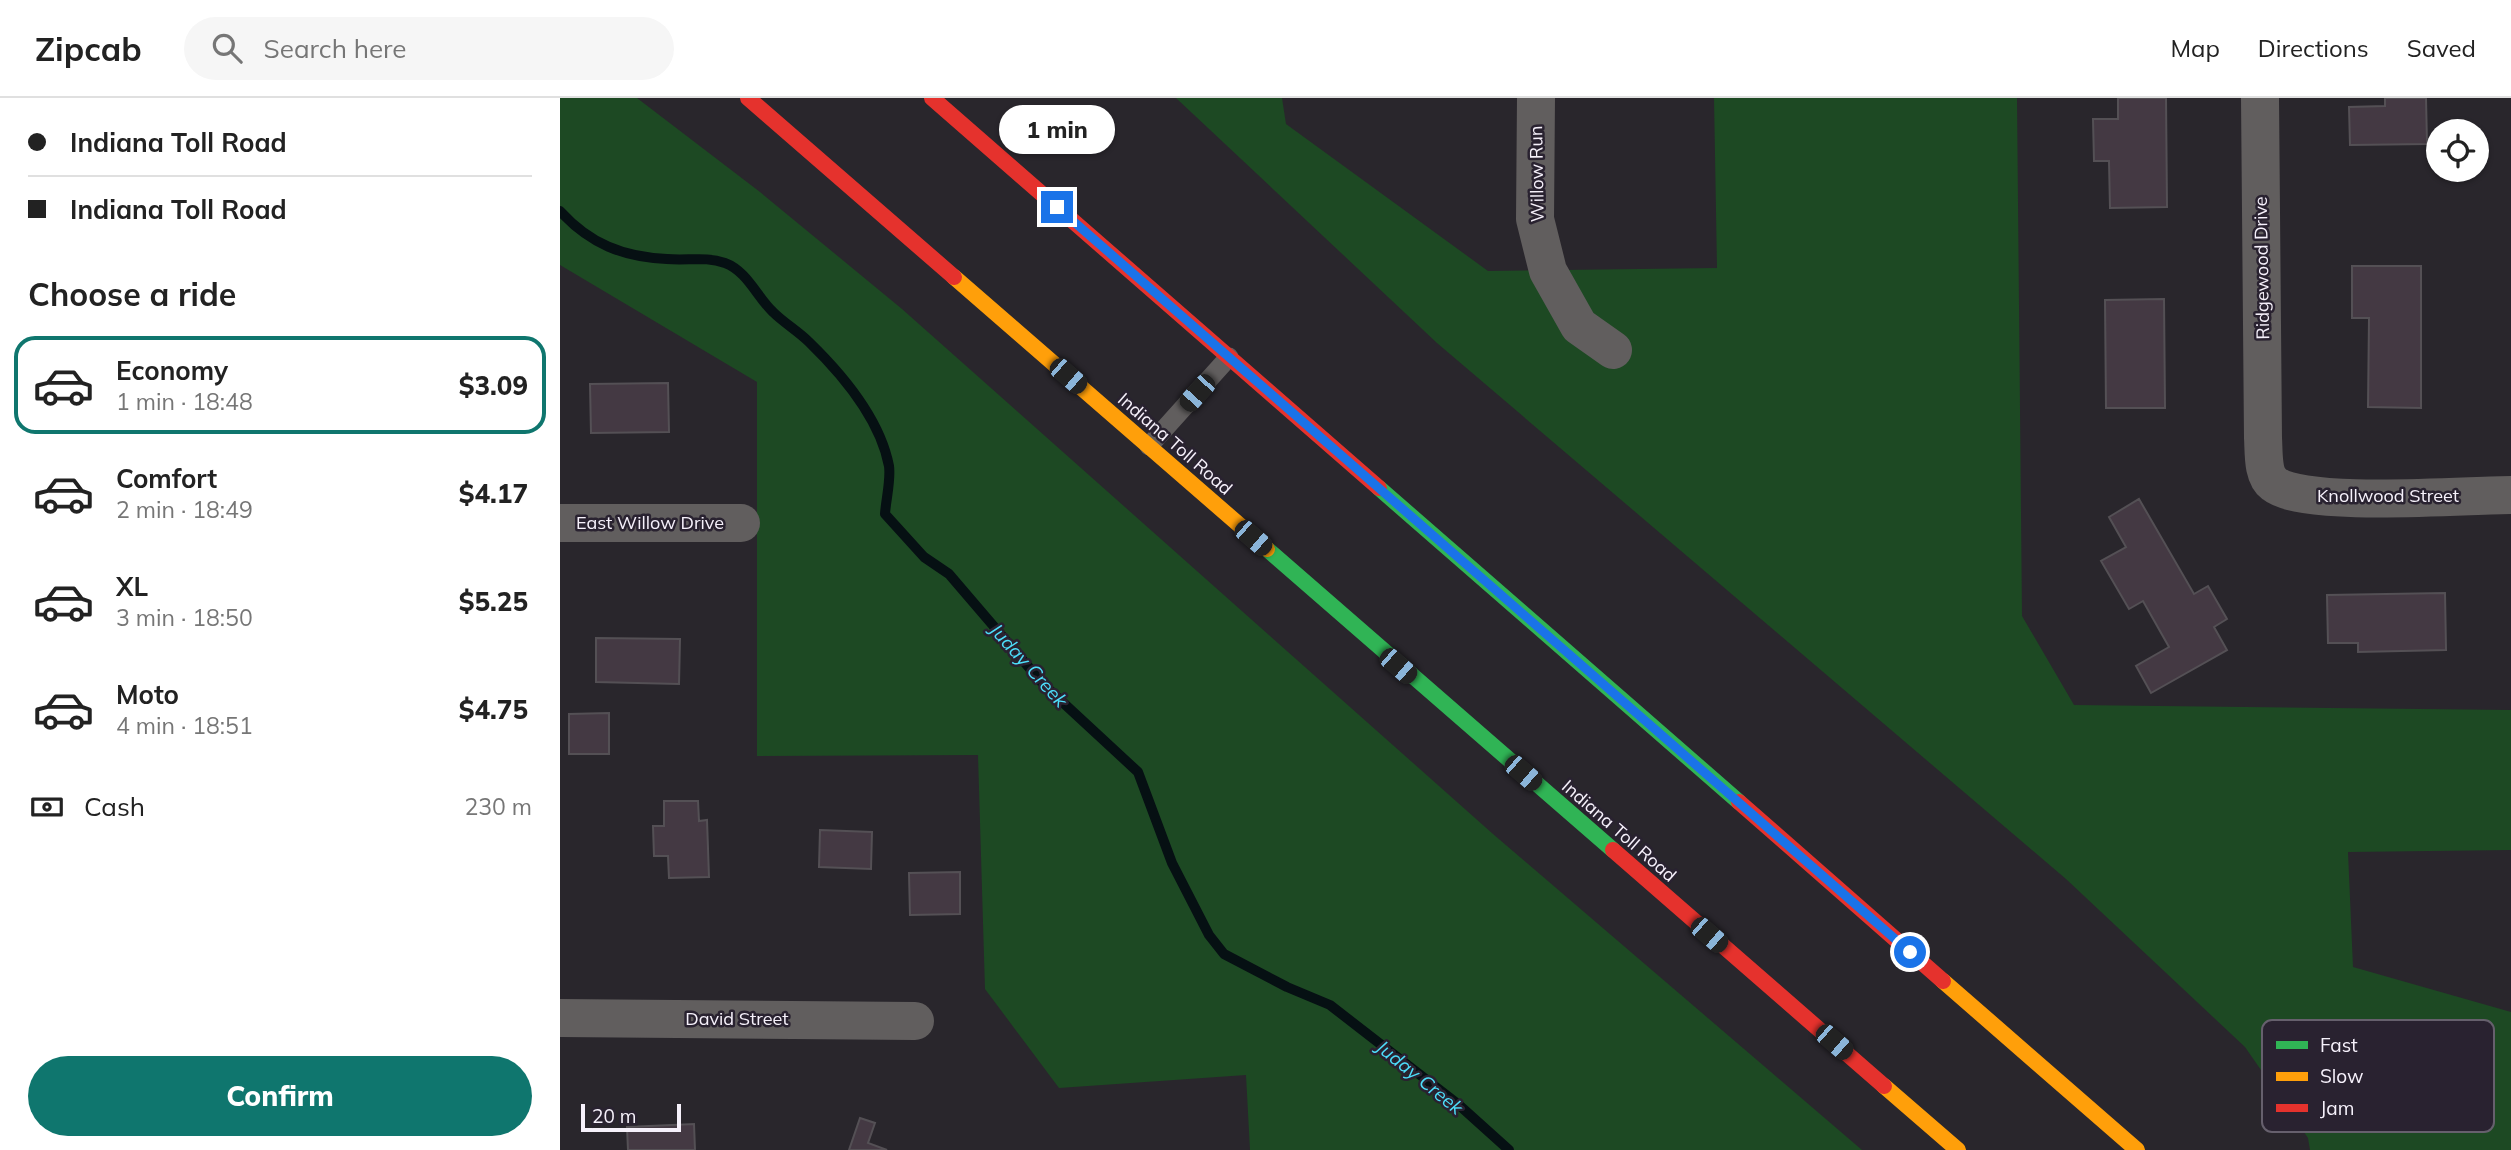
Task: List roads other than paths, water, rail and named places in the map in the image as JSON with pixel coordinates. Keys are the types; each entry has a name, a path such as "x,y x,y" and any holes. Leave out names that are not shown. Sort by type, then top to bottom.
{"highway":[{"name":"Indiana Toll Road","path":"748,98 1958,1150"},
{"path":"932,98 2137,1150"}],"street":[{"name":"Willow Run","path":"1536,98 1535,219 1548,271 1579,326 1613,350"},
{"name":"Ridgewood Drive","path":"2260,98 2263,438"},
{"name":"Knollwood Street","path":"2263,438 2265,467 2272,484 2295,495 2328,498 2511,495"},
{"name":"East Willow Drive","path":"560,523 741,523"},
{"name":"David Street","path":"560,1018 915,1021"}],"lane":[{"path":"1149,446 1229,357"}],"waterway":[{"name":"Juday Creek","path":"560,211 595,240 622,252 651,258 718,261 740,272 767,306 805,338 835,369 869,415 889,466 885,514 924,557 949,574 1044,685 1138,772 1172,863 1209,935 1224,954 1287,987 1330,1005 1459,1105 1509,1150"}]}
